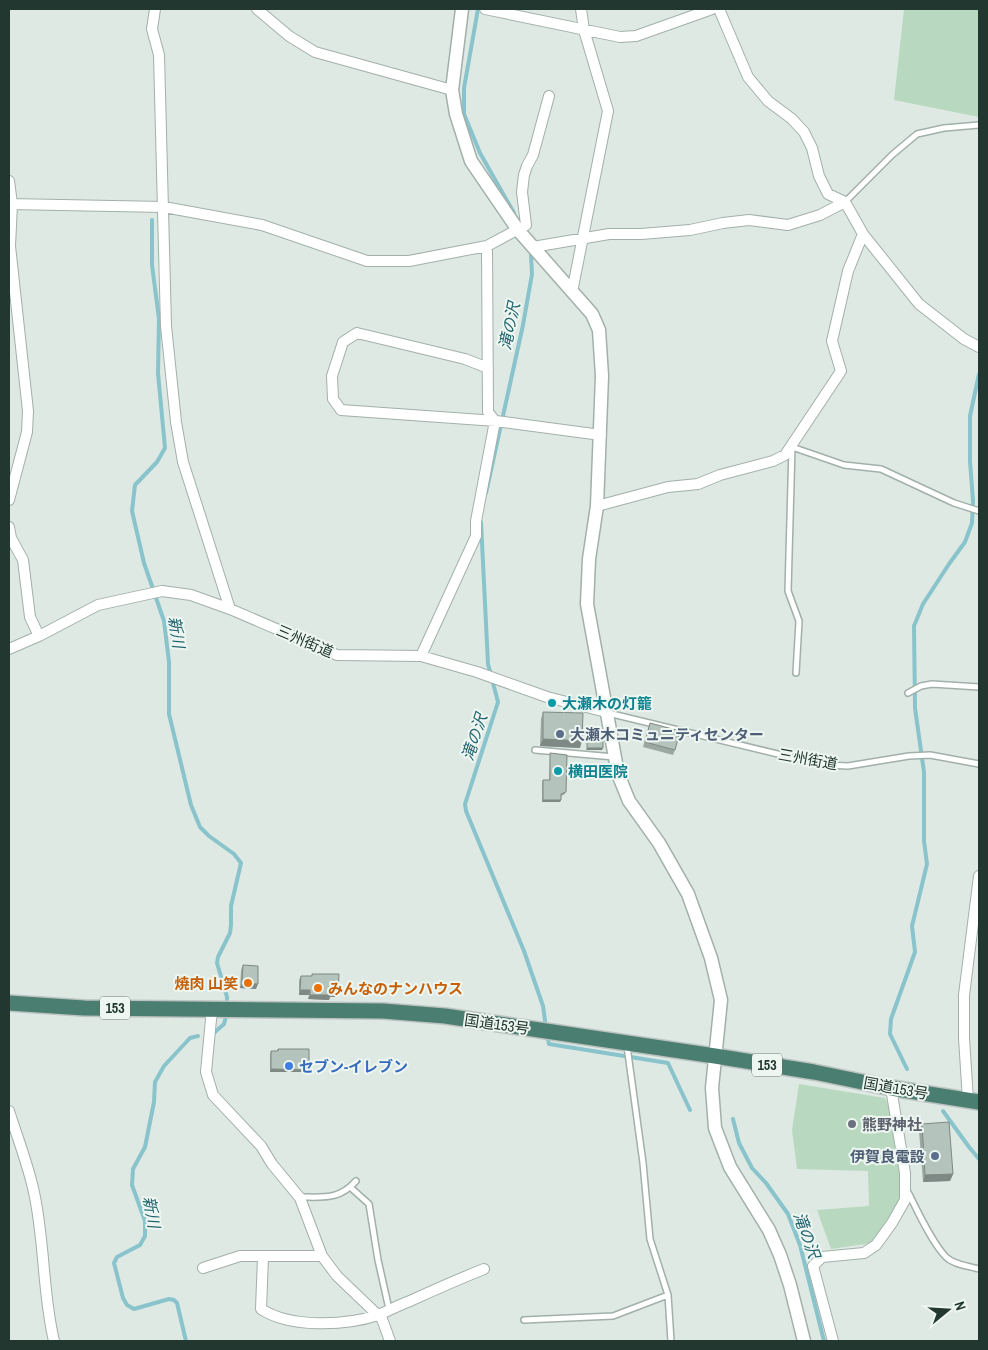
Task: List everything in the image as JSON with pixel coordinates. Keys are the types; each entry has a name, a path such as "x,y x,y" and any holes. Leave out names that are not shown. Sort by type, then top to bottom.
{"highway":[{"name":"国道153号","path":"9,1003 84,1008 383,1011 445,1016 546,1030 628,1053 715,1056 974,1101"}],"street":[{"path":"156,9 152,29 159,55 166,326 176,422 183,462 230,609"},
{"path":"257,9 289,36 315,52 452,90"},
{"path":"462,9 452,90 456,114 471,161 518,230 592,314 599,330 602,376 601,435 597,506 588,560 587,604 614,757 618,774 630,801 659,844 688,894 711,958 721,1000 712,1088 715,1128 730,1167 769,1230 780,1255 790,1285 804,1341"},
{"path":"485,9 620,37 636,36 712,9"},
{"path":"572,292 608,111 584,30 581,9"},
{"path":"719,9 748,77 768,101 792,119 804,132 812,148 819,176 828,194 845,202 863,234 919,304 964,339 979,347"},
{"path":"10,204 164,207 262,225 367,261 409,261 487,246 526,225 522,192 524,175 533,156 548,96"},
{"path":"9,181 10,246 28,411 27,432 9,494"},
{"path":"533,247 609,234 641,234 690,230 723,222 749,220 788,225 820,215 845,202"},
{"path":"597,506 668,487 698,484 772,461 785,455 841,372 832,341 848,271 863,234"},
{"path":"487,246 488,412 496,421"},
{"path":"488,368 465,359 357,332 343,342 332,376 333,399 341,410 496,421 601,435"},
{"path":"421,656 476,536 476,522 496,421"},
{"path":"9,527 11,538 23,560 30,617 39,636 9,649"},
{"name":"三州街道","path":"39,636 98,605 162,591 191,594 337,655 421,656 482,674 547,697 606,712"},
{"path":"974,1101 964,1038 964,995 979,876"},
{"path":"222,1009 206,1072 213,1095 261,1146 272,1164 300,1198 322,1256 337,1276 382,1320 390,1341"},
{"path":"833,1341 813,1266 822,1257 864,1253 876,1245 892,1223 905,1200 906,1173 891,1088"},
{"path":"9,1111 34,1188 42,1244 49,1321 54,1341"},
{"path":"203,1268 240,1256 322,1256"},
{"path":"263,1257 261,1309 269,1314 290,1321 323,1323 353,1321 377,1315 484,1269"}],"lane":[{"path":"845,202 892,155 917,134 944,128 979,125"},
{"path":"796,673 799,621 788,591 792,447 844,465 881,469 966,507 979,510"},
{"path":"909,692 921,686 932,684 979,687"},
{"name":"三州街道","path":"606,712 829,765 848,766 914,756 927,756 979,764"},
{"path":"535,750 614,757"},
{"path":"628,1053 643,1163 650,1239 668,1295 671,1341"},
{"path":"300,1198 332,1196 347,1191 356,1181"},
{"path":"350,1187 369,1204 378,1260 390,1309"},
{"path":"905,1187 929,1233 946,1257 957,1263 979,1269"},
{"path":"524,1320 614,1316 668,1295"}],"green space":[{"path":"904,9 979,9 979,117 894,100"},
{"path":"799,1084 885,1098 892,1114 899,1171 900,1199 873,1243 831,1249 817,1210 869,1206 868,1171 797,1169 792,1130"}],"building":[{"name":"大瀬木コミュニティセンター","path":"543,712 583,713 582,741 543,739"},
{"path":"650,723 680,731 675,750 645,742"},
{"path":"587,737 603,737 603,748 587,748"},
{"name":"横田医院","path":"550,753 567,755 566,792 561,794 561,800 543,800 543,780 550,780"},
{"name":"焼肉 山笑","path":"243,965 258,966 258,984 242,983"},
{"name":"みんなのナンハウス","path":"312,974 339,974 338,993 310,995 310,990 300,990 301,976 312,976"},
{"name":"セブン-イレブン","path":"278,1049 309,1049 309,1070 271,1069 271,1051 278,1051"},
{"name":"伊賀良電設","path":"949,1122 953,1174 925,1175 922,1124"}],"waterway":[{"name":"滝の沢","path":"478,9 464,88 464,114 480,153 514,213"},
{"name":"新川","path":"152,220 152,265 159,319 158,373 165,448 157,462 135,485 132,511 144,563 164,621 169,662 169,714 191,805 200,827 234,854 241,863 231,906 230,933 217,963 227,997 227,1006"},
{"name":"滝の沢","path":"486,493 523,325 532,274 531,255"},
{"path":"907,1069 890,1034 891,1019 915,952 912,926 927,864 924,841 924,772 915,708 914,626 923,604 965,542 972,523 970,416 979,374"},
{"name":"滝の沢","path":"481,522 488,664 498,702 465,804 466,811 524,951 543,1006 546,1028"},
{"name":"新川","path":"215,1032 224,1024 227,1013"},
{"name":"滝の沢","path":"547,1035 549,1044 668,1063 690,1110"},
{"name":"新川","path":"186,1341 177,1303 169,1299 134,1309 127,1305 123,1298 114,1263 117,1257 140,1245 145,1236 145,1221 132,1185 133,1169 145,1147 154,1102 155,1082 164,1066 190,1038 198,1036"},
{"path":"943,1111 979,1159"},
{"name":"滝の沢","path":"733,1119 739,1143 752,1168 766,1183 788,1214 800,1245 824,1341"}],"place":[{"name":"大瀬木の灯籠","path":"552,703"},
{"name":"大瀬木コミュニティセンター","path":"560,734"},
{"name":"横田医院","path":"558,771"},
{"name":"焼肉 山笑","path":"248,983"},
{"name":"みんなのナンハウス","path":"318,988"},
{"name":"セブン-イレブン","path":"289,1066"},
{"name":"熊野神社","path":"852,1124"},
{"name":"伊賀良電設","path":"935,1156"}]}
